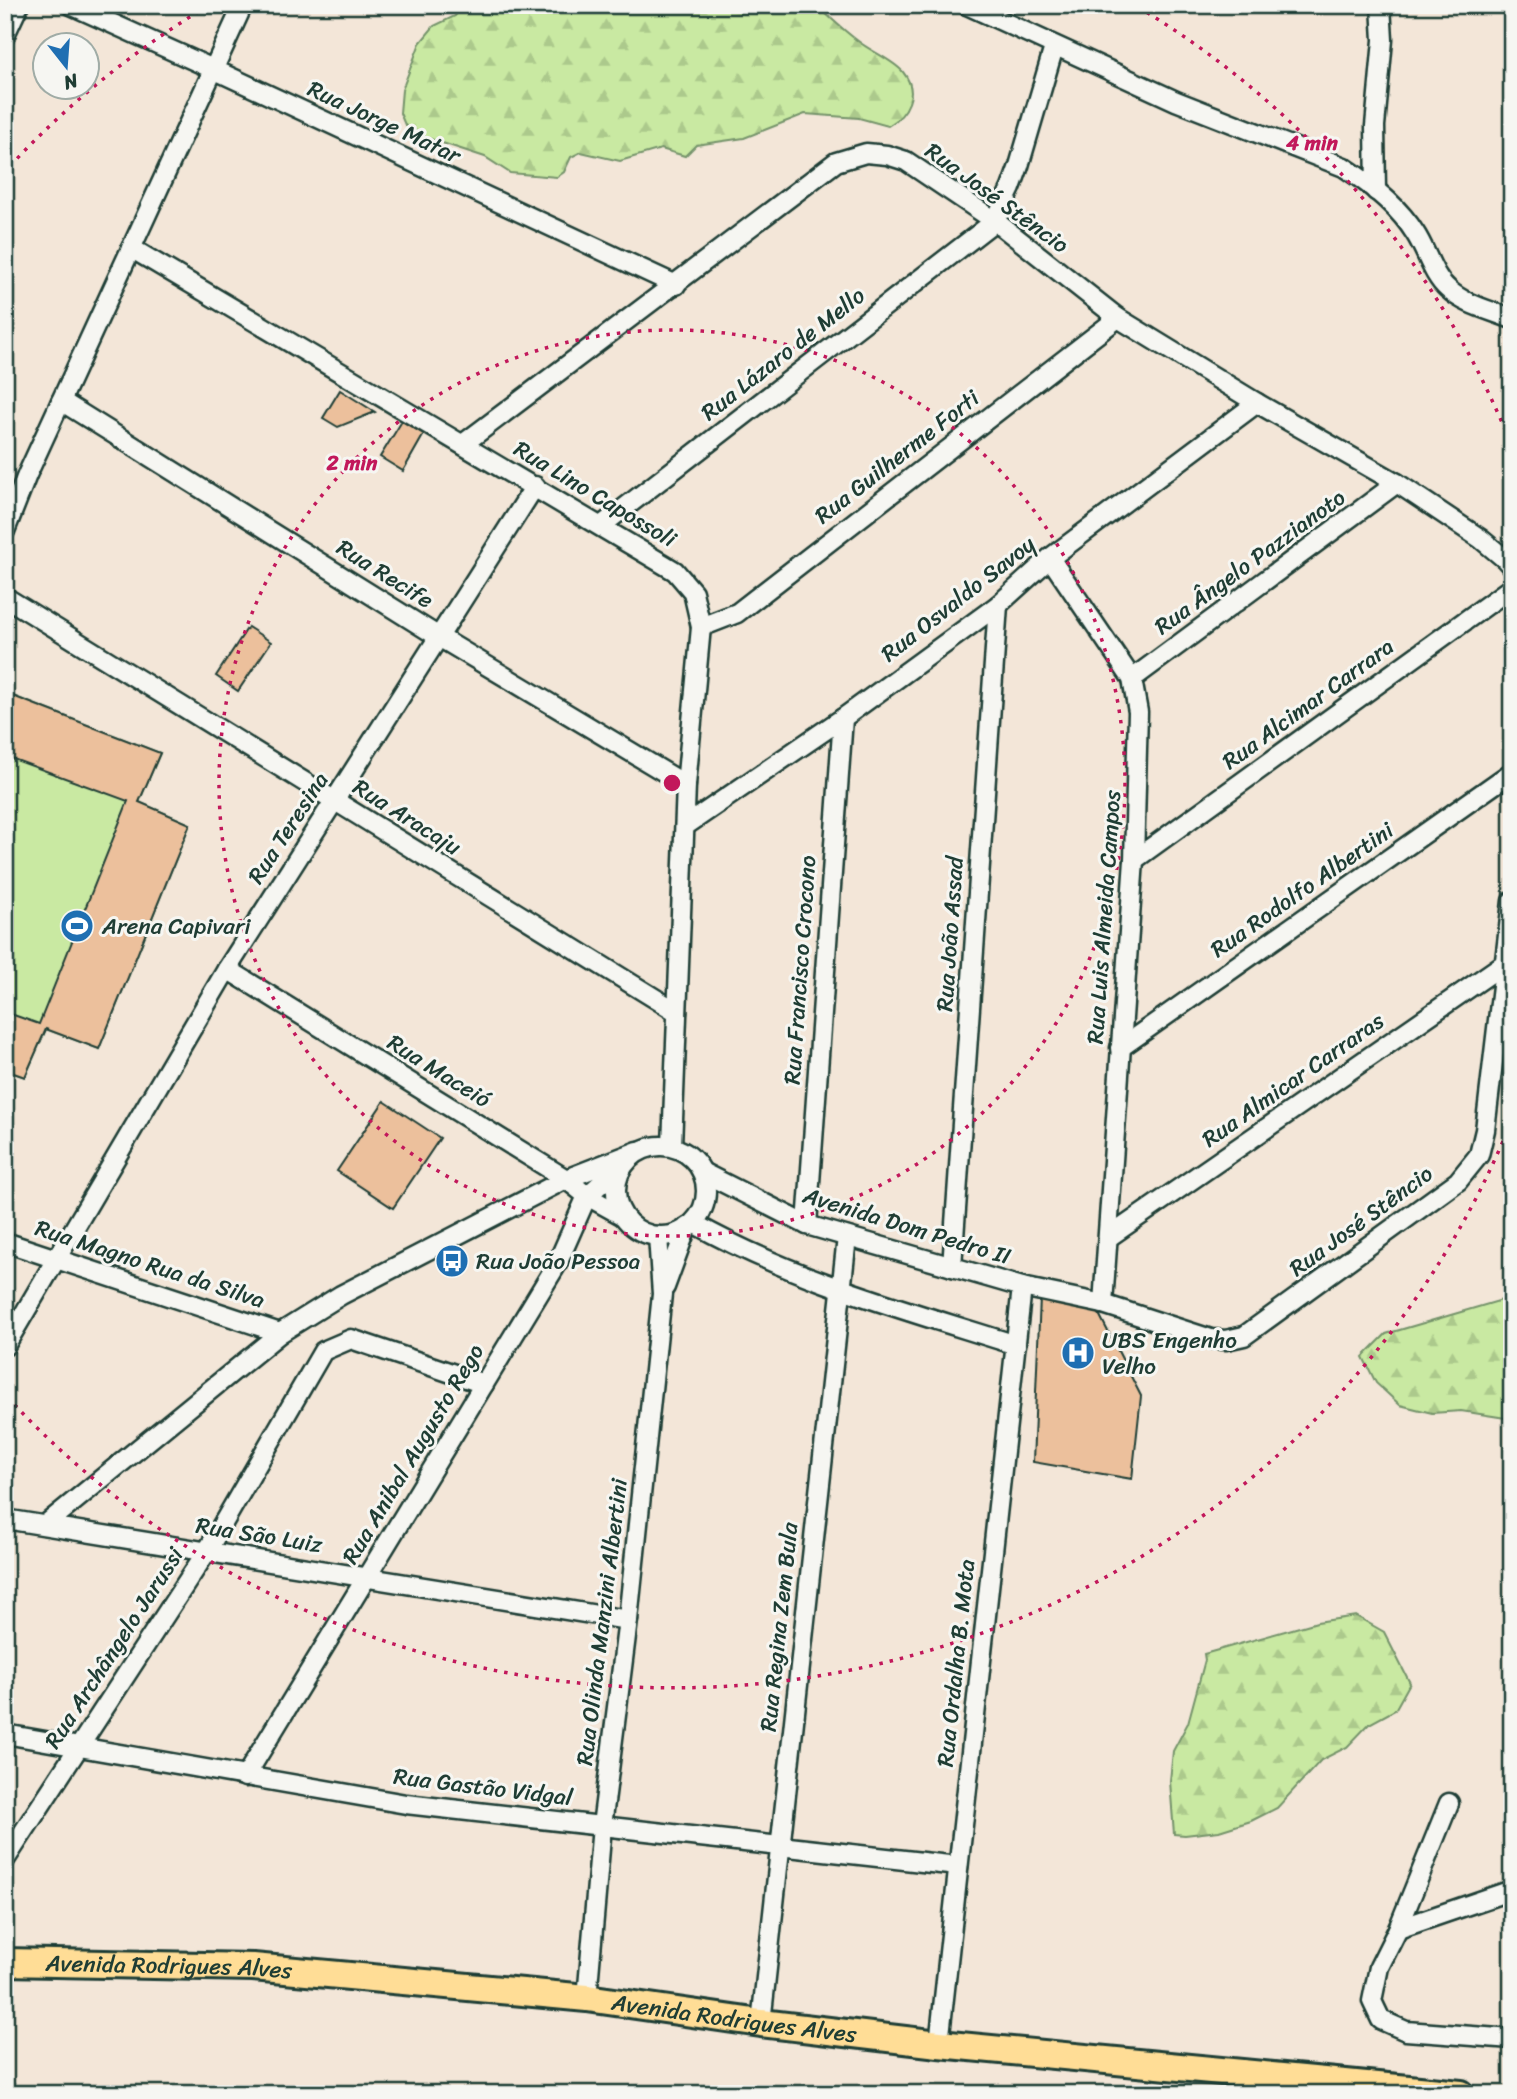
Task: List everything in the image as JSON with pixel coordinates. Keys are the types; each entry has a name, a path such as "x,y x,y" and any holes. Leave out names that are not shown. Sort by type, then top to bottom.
{"main road":[{"name":"Avenida Rodrigues Alves","path":"5,1962 253,1967 587,1998 761,2023 939,2044 1461,2094"}],"street":[{"path":"5,35 19,5"},
{"name":"Rua Jorge Matar","path":"71,5 676,285"},
{"path":"5,531 27,475 243,5"},
{"path":"967,5 1176,101 1335,163 1361,178 1404,217 1446,288 1461,300 1512,318"},
{"path":"1376,191 1375,127 1383,40 1381,5"},
{"path":"995,221 1019,166 1054,47"},
{"name":"Rua José Stêncio","path":"463,444 836,162 866,153 887,155 905,161 995,221 1118,318 1256,403 1397,483 1481,538 1512,567"},
{"name":"Rua Lázaro de Mello","path":"601,526 995,221"},
{"name":"Rua Lino Capossoli","path":"131,248 676,571 692,592 701,627 686,785 672,1146"},
{"name":"Rua Guilherme Forti","path":"701,627 737,612 1118,318"},
{"name":"Rua Recife","path":"61,401 439,637 686,785"},
{"name":"Rua Osvaldo Savoy","path":"685,826 843,718 998,605 1050,558 1256,403"},
{"name":"Rua Ângelo Pazzianoto","path":"1132,679 1397,483"},
{"name":"Rua Teresina","path":"5,1346 227,968 535,486"},
{"name":"Rua Luis Almeida Campos","path":"1050,558 1132,679 1138,712 1134,860 1104,1304"},
{"name":"Rua Alcimar Carrara","path":"1134,860 1512,587"},
{"name":"Rua Aracaju","path":"5,597 677,1012"},
{"name":"Rua João Assad","path":"951,1267 998,605"},
{"name":"Rua Francisco Crocono","path":"807,1225 843,718"},
{"name":"Rua Rodolfo Albertini","path":"1120,1048 1512,772"},
{"name":"Rua José Stêncio","path":"1022,1287 1104,1304 1211,1339 1226,1340 1244,1336 1458,1181 1479,1155 1485,1130 1512,901"},
{"name":"Rua Almicar Carraras","path":"1109,1237 1505,963"},
{"name":"Rua Maceió","path":"227,968 566,1178 587,1196 623,1216"},
{"path":"44,1525 280,1333 341,1295 566,1178 632,1157 655,1146 672,1146 690,1156 702,1172 707,1189 703,1208 690,1225 678,1233 658,1236 638,1230 623,1216 616,1197 617,1177 632,1157"},
{"name":"Rua Anibal Augusto Rego","path":"245,1777 557,1264 587,1196 632,1157"},
{"name":"Avenida Dom Pedro II","path":"702,1172 807,1225 1022,1287"},
{"path":"690,1225 841,1290 1016,1345"},
{"name":"Rua Olinda Manzini Albertini","path":"662,1294 690,1225"},
{"name":"Rua Olinda Manzini Albertini","path":"587,1998 602,1826 628,1620 662,1294 658,1236"},
{"name":"Rua Regina Zem Bula","path":"761,2023 847,1237"},
{"name":"Rua Magno Rua da Silva","path":"5,1242 280,1333"},
{"name":"Rua Ordalha B. Mota","path":"939,2044 1022,1287"},
{"name":"Rua Archângelo Jarussi","path":"5,1860 207,1551 323,1352 351,1339 484,1384"},
{"name":"Rua São Luiz","path":"5,1519 628,1620"},
{"name":"Rua Gastão Vidgal","path":"5,1734 406,1804 958,1866"},
{"path":"1449,1803 1398,1929 1379,1966 1372,2001 1381,2020 1406,2031 1512,2039"},
{"path":"1398,1929 1512,1890"}],"green space":[{"path":"463,5 816,5 858,41 899,68 908,80 911,95 906,110 888,126 859,118 805,114 744,138 696,145 685,156 661,149 620,161 581,152 571,157 564,172 557,177 510,173 485,157 415,134 405,125 400,113 402,90 420,43 434,26 455,16"},
{"name":"Arena Capivari","path":"5,693 160,753 139,802 190,824 99,1049 46,1029 25,1077 5,1070"},
{"path":"1512,1297 1512,1419 1461,1411 1432,1413 1400,1405 1376,1383 1363,1357 1386,1334"},
{"path":"1356,1616 1384,1632 1410,1683 1395,1710 1369,1724 1347,1747 1321,1760 1277,1808 1251,1821 1219,1831 1174,1834 1170,1781 1173,1751 1188,1723 1205,1660 1204,1654 1317,1622"}],"building":[{"path":"340,390 375,412 338,427 323,418"},
{"path":"402,421 424,434 403,471 380,457"},
{"path":"248,627 271,642 238,691 216,676"},
{"path":"5,693 160,753 139,802 190,824 99,1049 46,1029 25,1077 5,1070 5,1012 39,1024 128,801 5,756"},
{"path":"384,1101 440,1138 393,1208 337,1171"},
{"name":"UBS Engenho Velho","path":"1040,1298 1097,1310 1141,1396 1132,1479 1033,1462"}],"place":[{"name":"Arena Capivari","path":"77,926"},
{"name":"Rua João Pessoa","path":"452,1261"},
{"name":"UBS Engenho Velho","path":"1078,1353"}]}
